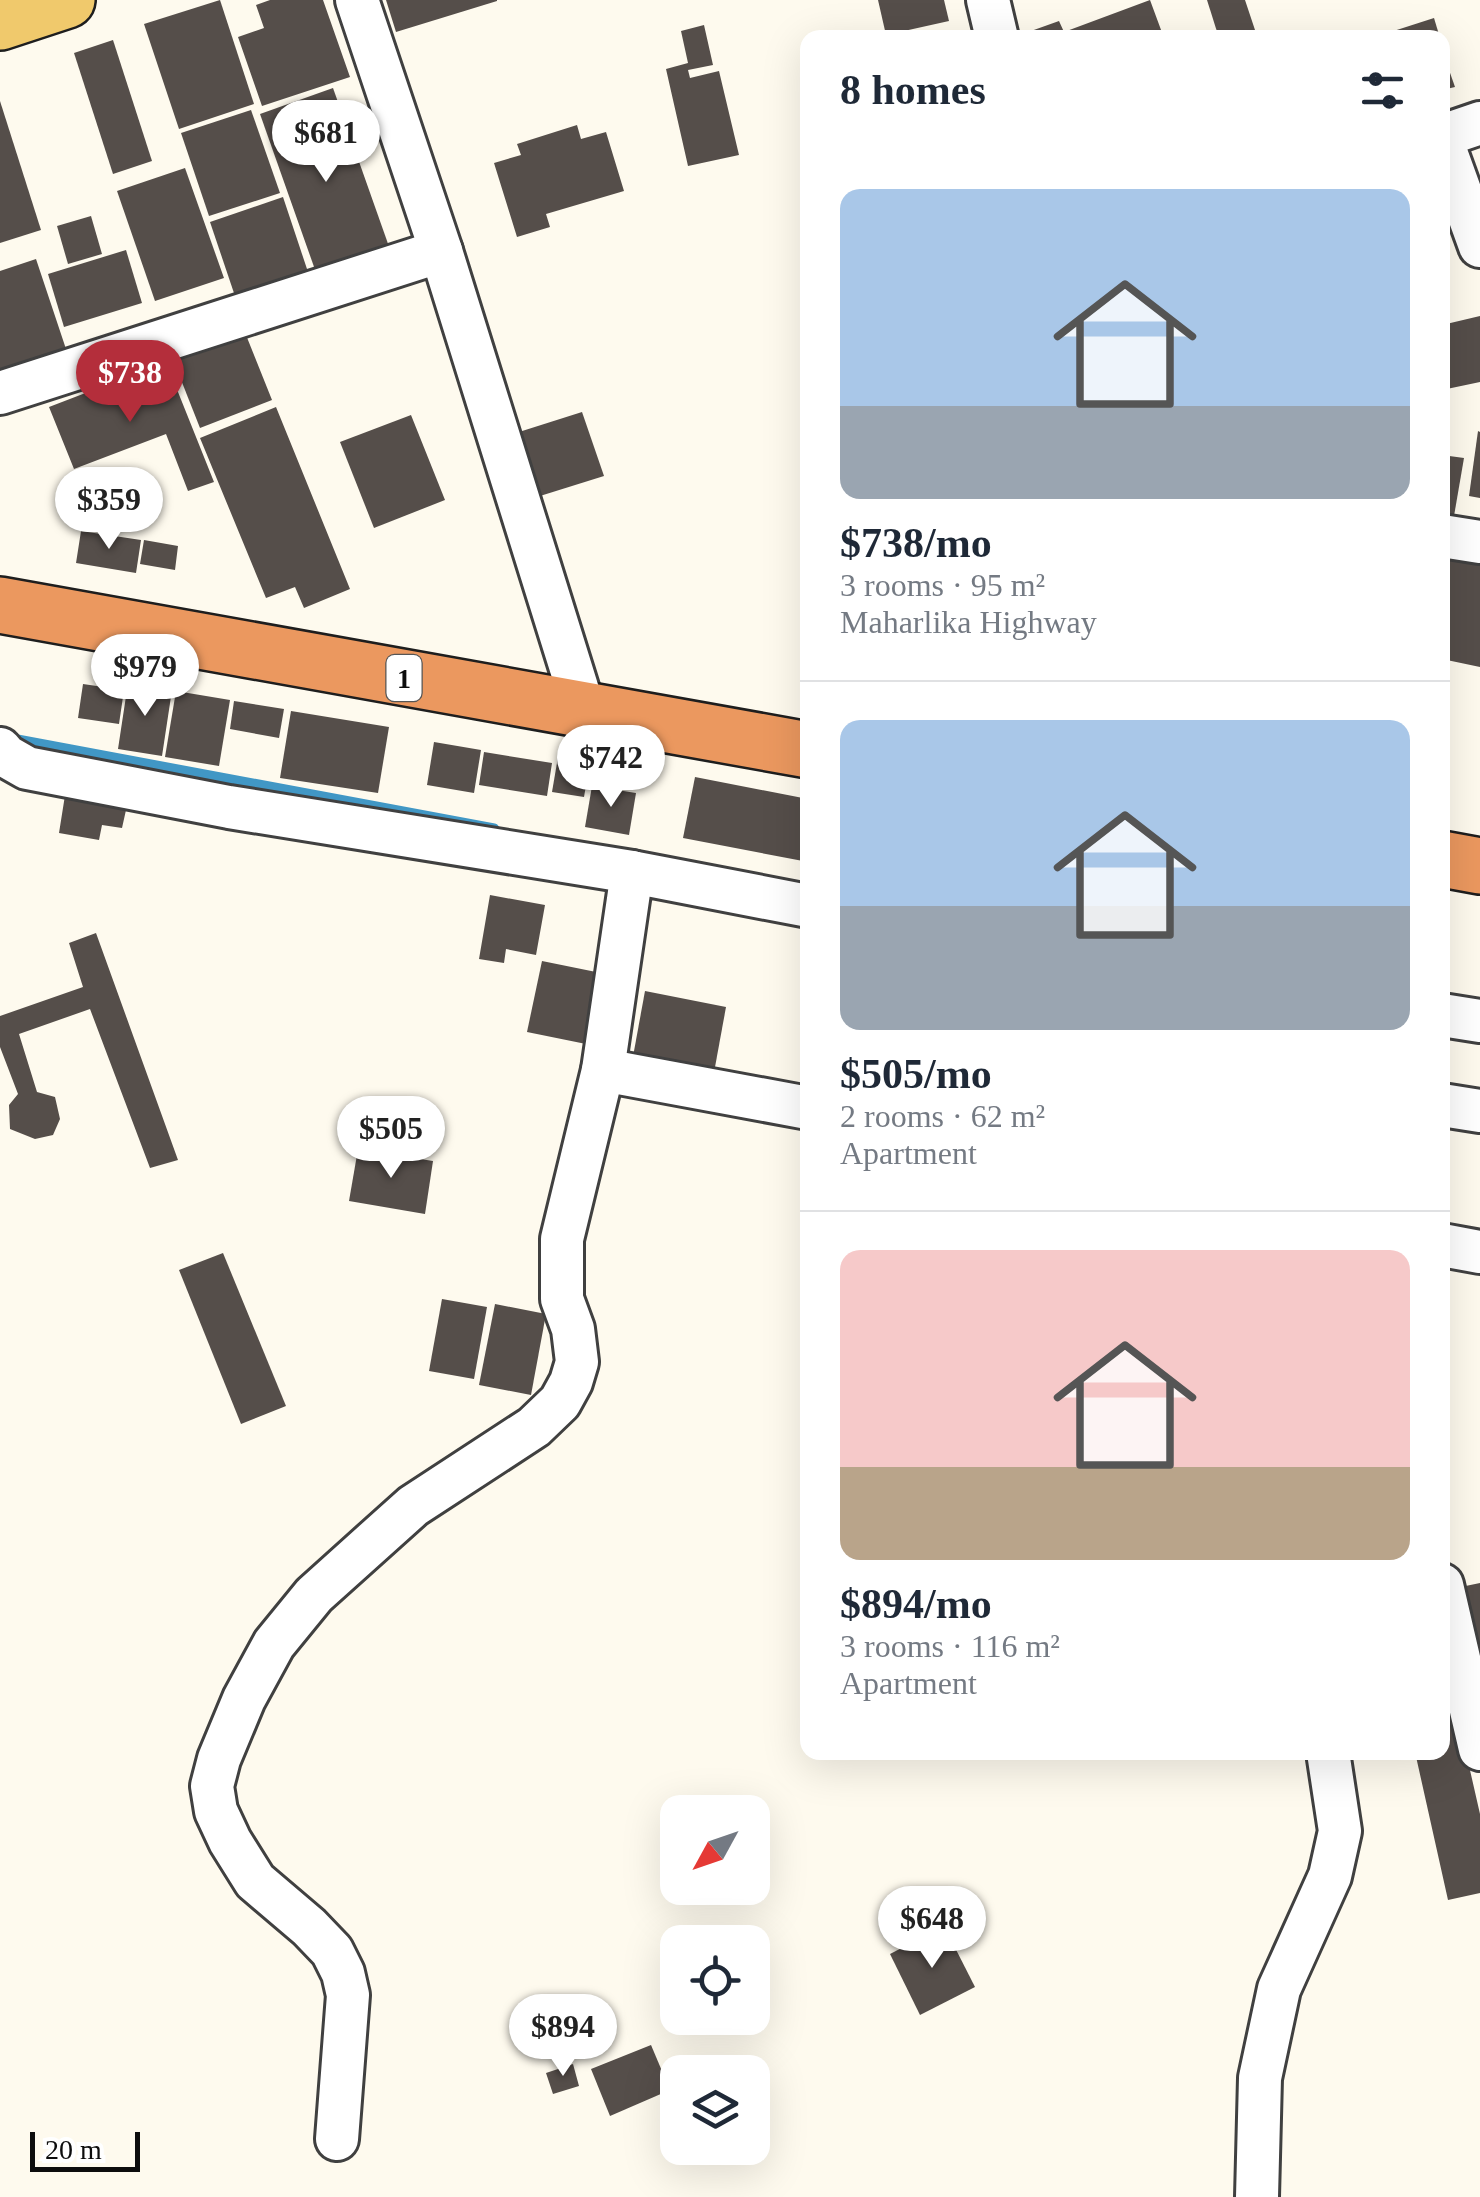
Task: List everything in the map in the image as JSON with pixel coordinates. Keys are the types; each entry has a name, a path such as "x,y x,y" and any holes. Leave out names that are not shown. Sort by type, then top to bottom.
{"highway":[{"name":"1","path":"0,605 800,749"},
{"path":"1450,861 1480,866"}],"main road":[{"path":"0,22 67,0"}],"street":[{"path":"357,0 441,252 584,710"},
{"path":"1450,135 1480,124"},
{"path":"1450,161 1480,246"},
{"path":"0,393 441,252"},
{"path":"1450,537 1480,542"},
{"path":"0,749 28,768 192,800 632,872 800,904"},
{"path":"337,2139 348,1995 343,1973 332,1951 255,1881 216,1811 212,1786 244,1700 274,1644 314,1595 413,1506 534,1427 560,1402 571,1382 577,1362 574,1329 562,1299 562,1239 602,1070 632,872"},
{"path":"1450,1015 1480,1021"},
{"path":"602,1070 800,1107"},
{"path":"1450,1106 1480,1111"},
{"path":"1450,1247 1480,1252"},
{"path":"1450,1619 1480,1749"},
{"path":"1257,2197 1260,2078 1279,1989 1330,1876 1340,1831 1329,1760"}],"building":[{"path":"220,0 254,104 179,129 144,24"},
{"path":"270,0 323,0 350,77 262,106 238,37 264,28 256,5"},
{"path":"386,0 497,0 497,1 396,32"},
{"path":"878,0 944,0 949,21 908,30 885,30"},
{"path":"1150,0 1161,30 1069,30"},
{"path":"1207,0 1245,0 1255,30 1216,30"},
{"path":"1434,18 1438,30 1397,30"},
{"path":"1059,21 1063,30 1034,30"},
{"path":"704,25 713,65 688,70 690,78 719,71 739,155 688,166 666,69 688,63 681,31"},
{"path":"113,40 152,161 113,174 74,53"},
{"path":"333,88 392,255 319,281 260,114"},
{"path":"0,101 41,230 0,243"},
{"path":"251,110 280,193 209,216 181,133"},
{"path":"577,125 581,139 606,132 624,191 546,214 550,227 517,237 494,163 521,155 517,144"},
{"path":"185,168 224,278 155,301 117,191"},
{"path":"283,197 310,278 237,302 210,222"},
{"path":"91,216 102,254 68,264 57,226"},
{"path":"126,250 142,303 64,327 48,274"},
{"path":"36,259 67,352 0,374 0,271"},
{"path":"1480,316 1480,382 1450,388 1450,323"},
{"path":"244,330 272,400 200,428 172,357"},
{"path":"148,369 158,395 176,387 214,482 188,491 166,434 74,469 49,407"},
{"path":"276,407 350,589 304,608 295,587 266,598 200,438"},
{"path":"582,412 604,476 540,496 519,432"},
{"path":"411,415 445,500 374,528 340,442"},
{"path":"1480,432 1480,498 1469,496"},
{"path":"1450,456 1464,458 1454,516 1450,515"},
{"path":"81,531 141,540 136,573 76,563"},
{"path":"144,540 178,546 175,570 140,564"},
{"path":"1450,551 1480,558 1480,667 1450,661"},
{"path":"128,683 172,690 162,756 118,749"},
{"path":"83,684 124,690 119,724 78,718"},
{"path":"176,691 230,700 219,766 165,757"},
{"path":"234,701 284,709 279,738 230,729"},
{"path":"291,711 389,727 378,793 280,778"},
{"path":"434,742 481,750 474,793 427,785"},
{"path":"484,752 552,763 547,796 479,785"},
{"path":"558,757 590,763 584,797 552,792"},
{"path":"695,777 800,797 800,860 683,838"},
{"path":"592,786 636,793 629,835 585,827"},
{"path":"66,789 128,801 122,828 102,825 99,840 59,833"},
{"path":"490,895 545,905 536,955 506,949 504,963 479,959"},
{"path":"96,933 178,1160 150,1168 90,1009 19,1034 37,1092 55,1097 60,1119 53,1135 35,1139 10,1129 9,1105 18,1094 0,1047 0,1016 83,987 69,943"},
{"path":"542,961 601,973 586,1044 527,1032"},
{"path":"645,991 726,1007 713,1078 632,1062"},
{"path":"358,1149 433,1161 425,1214 349,1201"},
{"path":"223,1253 286,1406 241,1424 179,1270"},
{"path":"442,1299 487,1307 474,1379 429,1371"},
{"path":"495,1304 546,1314 531,1395 479,1385"},
{"path":"1480,1583 1480,1663 1456,1588"},
{"path":"1454,1700 1480,1814 1480,1893 1448,1900 1417,1760 1450,1760 1450,1701"},
{"path":"944,1926 975,1987 920,2015 890,1954"},
{"path":"651,2045 660,2066 660,2094 610,2116 591,2069"},
{"path":"573,2064 579,2086 553,2094 546,2073"}],"waterway":[{"path":"12,739 494,829"}]}
